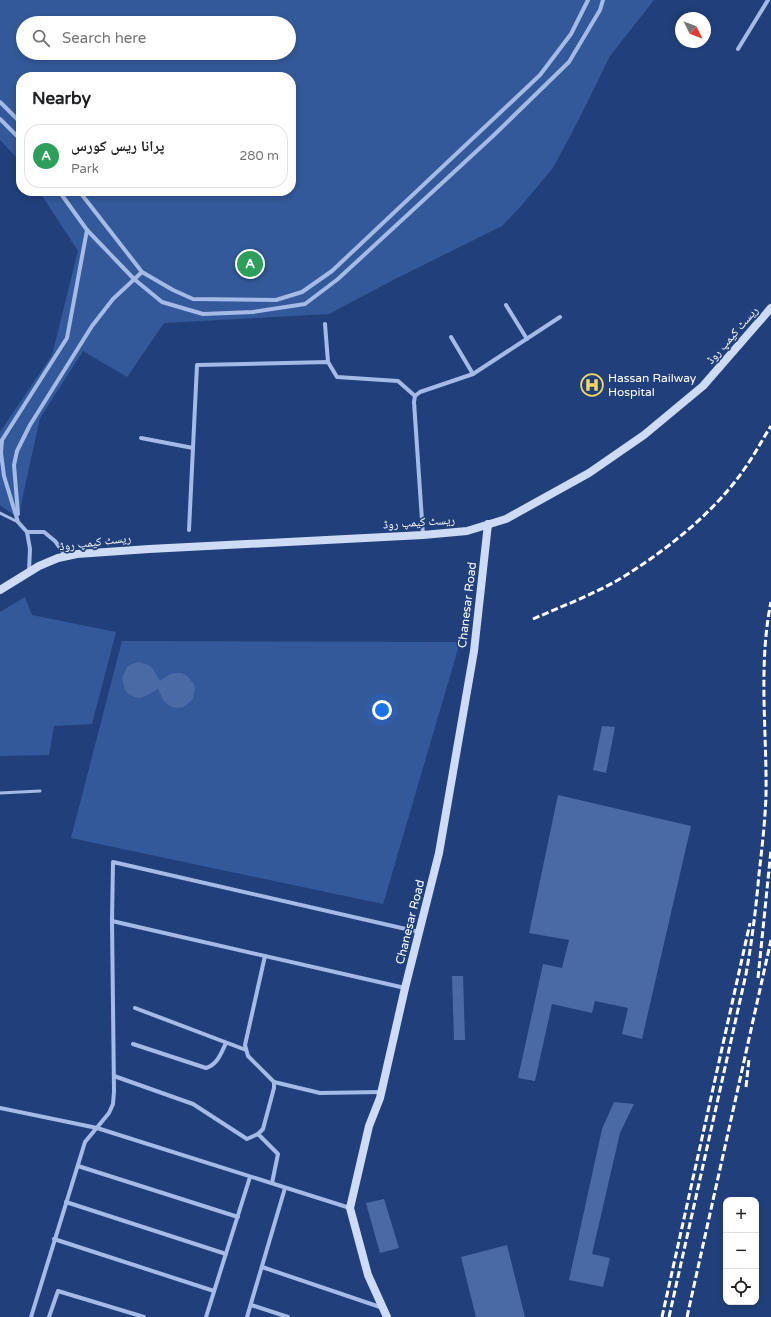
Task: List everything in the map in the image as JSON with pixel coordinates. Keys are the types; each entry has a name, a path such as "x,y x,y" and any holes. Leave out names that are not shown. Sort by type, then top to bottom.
{"street":[{"path":"83,196 142,272 173,290 193,299 276,300 302,292 332,271 540,75 571,34 588,0"},
{"path":"63,196 87,230 134,279 162,302 203,314 253,312 304,304 338,279 493,136 569,62 600,10 603,0"},
{"path":"738,49 768,0"},
{"path":"0,102 16,118"},
{"path":"0,119 16,135"},
{"path":"29,572 30,549 27,532 18,522 4,476 1,453 2,440 67,338 87,230"},
{"path":"18,522 14,465 17,451 30,425 92,326 113,300 142,272"},
{"path":"506,305 527,339"},
{"name":"ریسٹ کیمپ روڈ","path":"0,590 45,563 77,554 467,531 506,519 589,473 644,435 703,386 771,308"},
{"path":"422,534 414,402 415,396 420,392 473,374 560,317"},
{"path":"324,324 328,362 337,377 398,381 415,396"},
{"path":"451,337 473,374"},
{"path":"189,530 197,365 328,362"},
{"path":"141,438 193,448"},
{"name":"Chanesar Road","path":"386,1317 368,1275 350,1208 369,1126 380,1098 405,988 439,853 472,659 488,524"},
{"path":"27,532 44,532 55,541 67,556"},
{"path":"31,1317 85,1142 109,1113 113,1104 113,862 420,932"},
{"path":"112,921 405,988"},
{"path":"265,956 245,1045 248,1056 274,1082 320,1093 381,1092"},
{"path":"135,1008 246,1050"},
{"path":"133,1044 206,1068 217,1062 226,1043"},
{"path":"114,1076 193,1104 247,1139 258,1134 266,1123 274,1082"},
{"path":"0,1108 97,1128 350,1208"},
{"path":"258,1134 278,1154 272,1183"},
{"path":"78,1166 238,1217"},
{"path":"206,1317 250,1176"},
{"path":"247,1317 285,1188"},
{"path":"66,1202 226,1254"},
{"path":"54,1239 214,1291"},
{"path":"262,1266 382,1308"},
{"path":"49,1317 58,1291 144,1317"},
{"path":"251,1305 288,1317"}],"lane":[{"path":"0,513 18,522"},
{"path":"0,793 40,792"}],"shaded area":[{"path":"0,0 654,0 610,56 553,168 502,226 397,278 329,314 164,323 127,377 83,351 40,418 18,518 0,505 0,432 52,355 78,251 42,196 296,196 296,72 16,72 16,157 0,140"},
{"path":"25,597 32,615 116,632 92,724 54,726 49,755 0,756 0,612"},
{"path":"122,641 460,642 383,904 71,838"}],"building":[{"path":"138,662 149,665 160,681 170,674 182,673 187,676 194,684 195,689 193,699 184,707 178,708 167,704 163,700 158,689 140,698 129,694 125,690 122,678 127,667"},
{"path":"602,726 615,727 606,773 593,770"},
{"path":"558,795 691,826 642,1039 622,1034 628,1008 595,1001 592,1013 552,1004 535,1081 518,1078 543,964 562,968 569,940 529,933"},
{"path":"452,976 463,976 465,1040 454,1040"},
{"path":"614,1102 634,1104 620,1133 592,1254 610,1258 603,1287 569,1280 602,1129"},
{"path":"384,1199 399,1248 380,1253 366,1203"},
{"path":"507,1245 525,1317 476,1317 461,1257"}],"railway":[{"path":"533,619 585,597 622,578 680,537 709,511 734,483 749,463 771,426"},
{"path":"669,1317 746,974 752,937 766,806 764,674 767,626 771,602"},
{"path":"758,978 771,850"},
{"path":"662,1317 750,923"},
{"path":"687,1317 771,940"},
{"path":"746,1087 749,1059"}],"place":[{"name":"پرانا ریس کورس","path":"250,264"},
{"name":"Hassan Railway Hospital","path":"592,385"}]}
